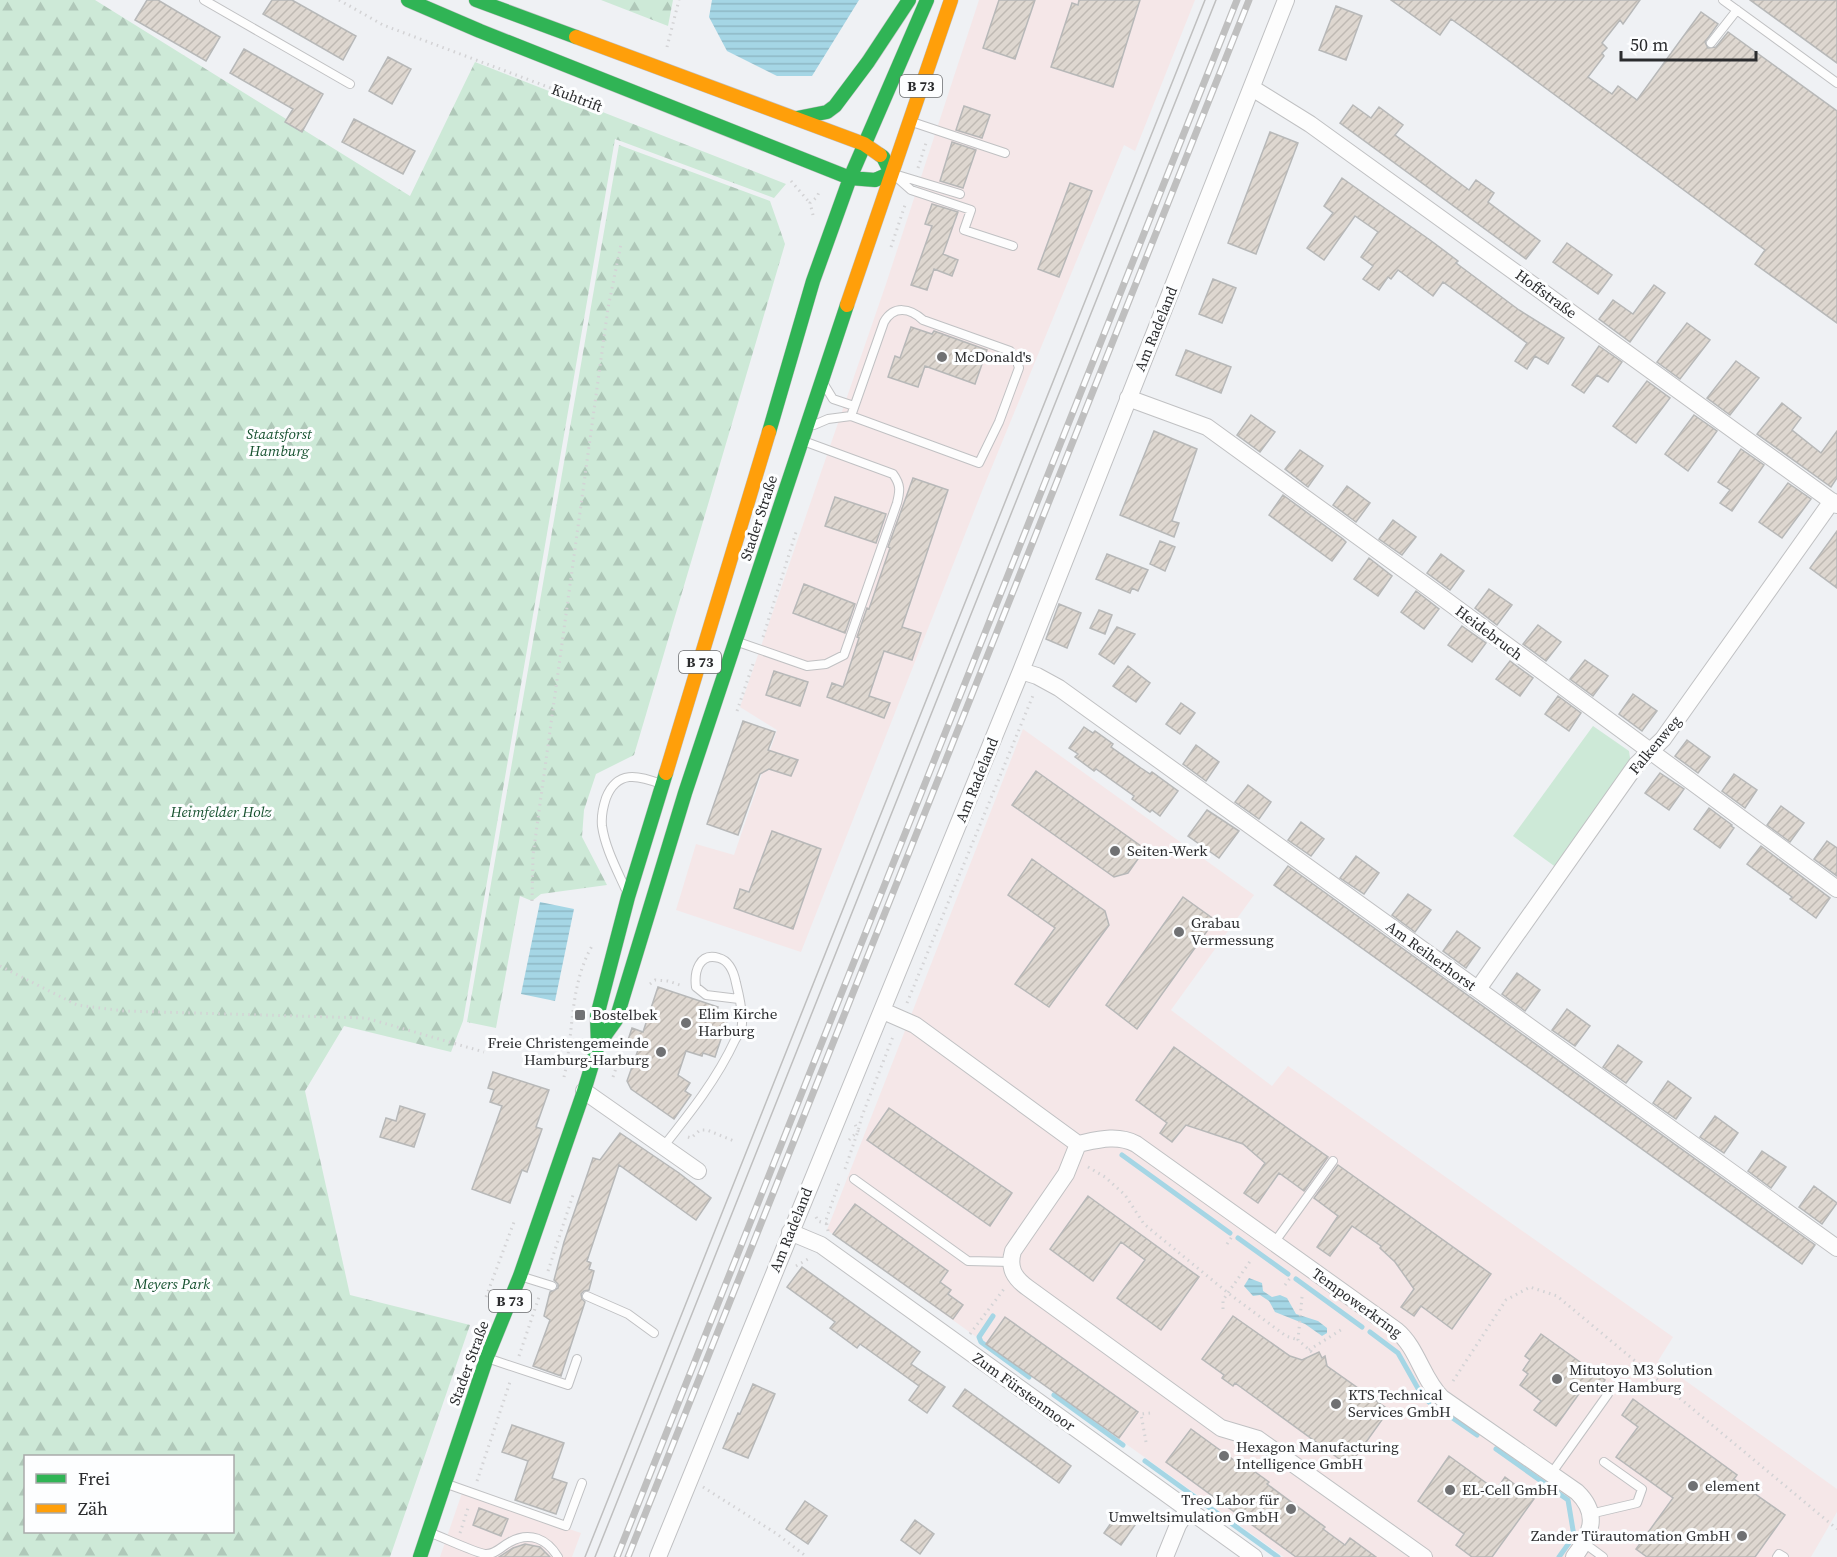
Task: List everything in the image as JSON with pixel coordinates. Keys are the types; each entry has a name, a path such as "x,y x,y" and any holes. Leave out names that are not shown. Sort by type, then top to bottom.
{"main road":[{"path":"408,0 480,31 850,178 875,180 891,173 883,157 864,144 476,0"},
{"path":"797,118 826,112 835,106 868,62 909,0"},
{"name":"Stader Straße","path":"598,1045 616,1020 654,890 673,788 726,578 813,281 850,178 927,0"},
{"name":"Stader Straße","path":"420,1557 487,1358 520,1276 584,1092 598,1045 597,1016 628,897 735,641 951,0"}],"street":[{"name":"Am Radeland","path":"658,1557 790,1232 1029,674 1128,398 1286,0"},
{"name":"Hoffstraße","path":"1252,88 1310,123 1834,503"},
{"name":"Heidebruch","path":"1128,398 1206,427 1432,590 1648,752 1837,889"},
{"name":"Falkenweg","path":"1478,989 1636,765 1663,739 1834,503"},
{"name":"Am Reiherhorst","path":"1029,674 1059,688 1837,1248"},
{"path":"883,1011 915,1025 1078,1144 1066,1174 1013,1251 1013,1269 1036,1294 1221,1428 1258,1439 1424,1557"},
{"path":"584,1092 698,1171"},
{"name":"Tempowerkring","path":"1078,1144 1113,1138 1131,1141 1403,1336 1431,1386 1442,1398 1581,1496 1590,1514"},
{"name":"Zum Fürstenmoor","path":"790,1232 821,1245 1254,1557"},
{"path":"1165,1557 1178,1525 1188,1509"},
{"path":"1579,1550 1590,1532 1590,1514"}],"lane":[{"path":"204,0 350,84"},
{"path":"1723,0 1837,83"},
{"path":"1711,43 1737,10"},
{"path":"909,121 1005,153"},
{"path":"891,173 960,194"},
{"path":"891,173 910,190 971,210 964,230 1012,246"},
{"path":"735,641 807,666 826,664 844,655 897,503 900,491 893,474 804,436 823,420 851,416 980,462 999,422 1019,368 1018,363 1010,351 923,320 914,312 897,310 887,316 884,322 851,416"},
{"path":"823,381 833,399 854,406"},
{"path":"628,897 606,841 602,815 605,802 616,782 625,777 642,777 673,788"},
{"path":"663,1147 724,1063 742,1025 739,999 734,972 727,962 718,958 708,957 701,963 694,975 696,987 706,995 739,999"},
{"path":"1274,1244 1333,1161"},
{"path":"854,1179 968,1261 1013,1269"},
{"path":"520,1276 552,1286"},
{"path":"587,1296 628,1314 654,1333"},
{"path":"487,1358 568,1385 578,1359"},
{"path":"1551,1474 1608,1394"},
{"path":"1590,1514 1637,1503 1642,1489 1604,1462"},
{"path":"444,1483 566,1526 582,1483"},
{"path":"428,1532 484,1556 499,1550 508,1543 527,1537 546,1542 558,1557"},
{"path":"1579,1550 1603,1557"},
{"path":"1777,1557 1779,1554 1784,1557"}],"path":[{"name":"Kuhtrift","path":"339,0 383,25 607,109"},
{"path":"660,69 679,0"},
{"path":"786,177 810,202"},
{"path":"532,902 533,855 608,308 621,244"},
{"path":"821,1245 828,1233 826,1224 830,1207 853,1148 862,1116 1034,693 1029,674"},
{"path":"0,966 77,1005 124,1011 366,1018 484,1052"},
{"path":"644,988 656,980 668,981 684,987 695,981"},
{"path":"707,1130 734,1141"},
{"path":"1081,1163 1105,1177 1125,1195 1144,1224 1228,1293 1286,1336 1298,1340 1314,1354"},
{"path":"817,1212 818,1221 826,1224"},
{"path":"1223,1309 1223,1300 1251,1260"},
{"path":"961,1347 1003,1289 1013,1269"},
{"path":"1453,1382 1506,1300 1530,1287 1557,1296 1837,1529"},
{"path":"1298,1340 1302,1298"},
{"path":"1309,1350 1344,1328"},
{"path":"1146,1442 1141,1414 1150,1413"},
{"path":"690,1476 807,1557"}],"shaded area":[{"path":"979,0 1195,0 1135,151 1124,145 982,491 801,952 676,910 696,844 734,855 777,730 740,707 886,284"},
{"path":"1023,729 1254,895 1171,1010 1272,1086 1288,1066 1673,1337 1658,1361 1837,1489 1837,1512 1811,1557 1284,1557 827,1230"},
{"path":"462,1493 581,1533 572,1557 440,1557"}],"green space":[{"name":"Staatsforst Hamburg","path":"0,0 95,0 410,196 475,62 786,184 774,198 615,139 463,1021 451,1052 344,1026 305,1091 350,1295 470,1325 390,1557 0,1557"},
{"path":"601,0 673,0 668,26"},
{"path":"619,145 770,201 785,244 634,755 596,774 584,810 582,837 607,885 541,894 532,901 520,896 496,1028 467,1022"},
{"path":"1593,726 1629,751 1631,765 1557,868 1513,836"}],"water":[{"path":"712,0 859,0 812,76 777,76 727,51 709,17"},
{"path":"540,902 574,909 555,1001 521,994"},
{"path":"1249,1278 1262,1283 1263,1291 1272,1297 1280,1295 1287,1298 1296,1314 1318,1321 1327,1328 1327,1333 1322,1336 1305,1324 1275,1312 1269,1301 1260,1295 1253,1296 1244,1286"}],"building":[{"path":"147,0 158,0 220,37 206,61 135,20"},
{"path":"272,0 292,0 356,36 343,60 263,14"},
{"path":"999,0 1035,0 1015,59 983,48"},
{"path":"1079,0 1140,0 1113,87 1051,67 1072,3 1078,5"},
{"path":"1391,0 1640,0 1623,24 1620,20 1602,43 1607,48 1602,53 1604,56 1588,77 1612,94 1618,86 1637,100 1701,12 1718,24 1705,42 1708,48 1716,47 1728,32 1837,111 1837,323 1755,264 1765,250 1486,44 1451,19 1440,35"},
{"path":"1750,0 1837,0 1837,63"},
{"path":"1336,6 1362,16 1346,60 1319,50"},
{"path":"244,49 323,94 302,132 285,122 293,109 230,73"},
{"path":"388,57 411,69 392,104 369,91"},
{"path":"1353,105 1371,118 1379,107 1403,125 1395,135 1469,190 1476,180 1494,193 1488,202 1540,241 1526,259 1340,123"},
{"path":"964,106 990,115 982,138 956,130"},
{"path":"354,119 415,151 403,174 342,142"},
{"path":"1270,132 1298,143 1256,254 1228,243"},
{"path":"952,142 976,150 963,188 940,181"},
{"path":"1342,178 1430,240 1458,261 1456,263 1519,310 1564,338 1548,364 1535,356 1527,369 1515,361 1527,343 1443,282 1433,296 1398,270 1391,279 1388,277 1379,290 1363,279 1373,266 1361,257 1378,232 1355,216 1324,260 1307,248 1333,213 1324,206"},
{"path":"1070,183 1092,191 1059,277 1038,269"},
{"path":"932,204 958,212 943,254 958,260 952,276 934,269 927,290 911,285 932,226 925,224"},
{"path":"1567,243 1612,275 1598,294 1553,262"},
{"path":"1213,279 1236,288 1222,323 1199,314"},
{"path":"1654,285 1665,293 1630,342 1599,319 1613,300 1633,314"},
{"path":"1687,323 1710,340 1680,379 1657,362"},
{"name":"McDonald's","path":"911,327 932,334 934,331 987,350 975,384 925,366 918,387 888,377 895,356 900,358"},
{"path":"1599,346 1622,362 1608,382 1597,375 1584,393 1572,385"},
{"path":"1186,350 1231,367 1221,393 1176,375"},
{"path":"1736,361 1759,378 1730,415 1707,398"},
{"path":"1647,381 1670,398 1636,443 1613,426"},
{"path":"1782,403 1801,418 1792,430 1821,453 1837,431 1837,478 1831,487 1757,434"},
{"path":"1251,415 1275,432 1260,452 1237,435"},
{"path":"1694,415 1717,431 1688,471 1665,454"},
{"path":"1154,431 1197,449 1172,521 1179,523 1174,537 1120,515"},
{"path":"1741,449 1764,465 1732,511 1720,503 1730,490 1718,482"},
{"path":"1300,450 1323,466 1308,487 1285,469"},
{"path":"913,478 948,490 902,627 921,633 912,660 884,651 869,696 890,703 884,718 827,697 832,683 843,687 859,638 857,637 867,608 869,609"},
{"path":"1788,483 1811,499 1782,538 1759,522"},
{"path":"1347,486 1370,503 1356,522 1333,505"},
{"path":"1283,495 1346,542 1332,561 1269,515"},
{"path":"835,497 886,514 876,543 825,526"},
{"path":"1393,520 1416,537 1402,555 1379,539"},
{"path":"1837,531 1837,588 1810,568"},
{"path":"1160,541 1175,547 1165,571 1150,564"},
{"path":"1107,554 1148,570 1138,591 1132,588 1130,593 1096,579"},
{"path":"1441,554 1464,571 1450,590 1427,573"},
{"path":"1369,558 1392,576 1378,596 1354,579"},
{"path":"804,584 855,604 845,633 793,613"},
{"path":"1489,589 1512,605 1497,625 1475,608"},
{"path":"1416,591 1439,609 1424,629 1401,612"},
{"path":"1059,604 1081,613 1067,648 1046,639"},
{"path":"1099,610 1112,615 1105,634 1090,628"},
{"path":"1538,625 1561,642 1546,661 1523,644"},
{"path":"1462,626 1486,643 1472,662 1448,645"},
{"path":"1117,627 1135,634 1114,664 1099,654"},
{"path":"1585,660 1608,676 1593,696 1570,679"},
{"path":"1510,661 1533,678 1520,696 1496,679"},
{"path":"1128,666 1150,683 1136,702 1113,686"},
{"path":"774,671 808,682 800,706 766,695"},
{"path":"1633,694 1657,711 1642,731 1619,714"},
{"path":"1558,696 1581,713 1569,731 1545,714"},
{"path":"1181,703 1195,713 1180,734 1166,724"},
{"path":"743,721 775,732 768,750 798,760 791,776 769,769 760,774 738,835 707,824"},
{"path":"1084,727 1093,733 1095,731 1113,744 1111,747 1178,791 1160,816 1152,810 1150,812 1132,799 1134,796 1075,757 1078,754 1069,748"},
{"path":"1687,740 1710,757 1698,773 1675,756"},
{"path":"1196,745 1219,762 1206,781 1183,764"},
{"path":"1036,771 1145,849 1128,873 1114,877 1012,805"},
{"path":"1660,773 1684,789 1669,810 1645,793"},
{"path":"1734,774 1757,790 1745,808 1722,791"},
{"path":"1248,785 1271,802 1259,819 1235,802"},
{"path":"1781,806 1804,823 1790,842 1767,825"},
{"path":"1709,808 1734,828 1720,848 1694,829"},
{"path":"1207,810 1239,831 1219,858 1188,836"},
{"path":"1301,822 1324,839 1311,856 1288,840"},
{"path":"772,831 821,849 793,929 734,908 740,889 749,892"},
{"path":"1827,841 1837,848 1837,876 1814,859"},
{"path":"1761,846 1830,898 1816,918 1747,864"},
{"path":"1356,856 1379,873 1364,894 1340,878"},
{"path":"1032,859 1105,911 1109,925 1049,1007 1015,984 1055,928 1008,895"},
{"path":"1288,866 1815,1245 1802,1264 1274,885"},
{"path":"1408,894 1431,910 1415,932 1392,915"},
{"path":"1183,897 1215,920 1137,1029 1106,1005"},
{"path":"1457,931 1480,948 1466,968 1443,951"},
{"path":"1517,973 1540,990 1525,1011 1502,994"},
{"name":"Freie Christengemeinde Hamburg-Harburg","path":"658,987 718,1007 717,1011 729,1015 715,1057 686,1051 678,1075 690,1083 685,1091 691,1095 674,1119 631,1089 627,1081 638,1050 626,1046 632,1028 643,1032"},
{"path":"1567,1009 1590,1026 1575,1046 1552,1030"},
{"path":"1618,1045 1642,1062 1626,1083 1603,1067"},
{"path":"1174,1047 1328,1157 1304,1191 1279,1173 1258,1203 1244,1193 1265,1163 1243,1144 1186,1125 1172,1142 1160,1133 1167,1123 1136,1100"},
{"path":"493,1072 549,1090 536,1127 542,1129 527,1172 522,1170 510,1203 472,1189 502,1106 490,1102 494,1090 488,1088"},
{"path":"1668,1081 1691,1098 1676,1119 1653,1103"},
{"path":"400,1106 425,1114 414,1147 380,1137 386,1118 396,1121"},
{"path":"889,1108 1012,1193 990,1226 867,1140"},
{"path":"1715,1116 1738,1133 1724,1153 1700,1137"},
{"path":"620,1133 711,1198 696,1220 619,1165 587,1261 591,1263 589,1269 594,1271 589,1290 581,1294 585,1302 561,1376 533,1366 550,1320 544,1316 550,1292 558,1288 554,1280 564,1242 593,1158 600,1160"},
{"path":"1762,1151 1786,1167 1771,1188 1748,1171"},
{"path":"1338,1165 1491,1274 1452,1329 1421,1306 1414,1316 1401,1307 1414,1289 1395,1262 1380,1248 1381,1246 1352,1226 1330,1256 1317,1247 1338,1216 1314,1198"},
{"path":"1814,1186 1837,1203 1822,1224 1799,1207"},
{"path":"1088,1196 1199,1277 1161,1330 1117,1298 1145,1260 1121,1242 1093,1281 1050,1249"},
{"path":"855,1204 948,1271 940,1282 951,1290 948,1294 963,1305 953,1319 833,1234"},
{"path":"802,1267 920,1352 911,1364 945,1387 927,1413 909,1400 919,1386 860,1344 857,1348 830,1328 835,1322 787,1287"},
{"path":"1233,1316 1290,1356 1302,1360 1319,1352 1322,1358 1325,1356 1327,1366 1389,1410 1349,1466 1235,1383 1233,1386 1222,1378 1224,1375 1202,1359"},
{"path":"1005,1317 1138,1412 1119,1438 986,1344"},
{"name":"Mitutoyo M3 Solution Center Hamburg","path":"1541,1334 1605,1380 1597,1392 1586,1384 1556,1426 1534,1410 1541,1401 1520,1385 1528,1374 1523,1370 1530,1360 1525,1356"},
{"path":"753,1384 775,1394 748,1458 723,1448"},
{"path":"965,1389 1071,1466 1059,1483 953,1406"},
{"name":"element","path":"1633,1399 1737,1475 1734,1479 1785,1515 1755,1557 1647,1557 1636,1549 1673,1498 1616,1457 1638,1427 1622,1415"},
{"path":"512,1425 564,1443 552,1478 567,1483 556,1514 515,1500 528,1461 502,1452"},
{"path":"1191,1429 1249,1471 1251,1469 1269,1482 1267,1484 1325,1527 1323,1529 1345,1545 1350,1538 1376,1557 1296,1557 1166,1462"},
{"path":"1449,1456 1496,1490 1505,1477 1534,1499 1492,1557 1472,1557 1456,1545 1464,1534 1418,1501"},
{"path":"805,1501 827,1516 808,1544 786,1529"},
{"path":"479,1508 508,1519 501,1536 473,1525"},
{"path":"1118,1513 1135,1525 1121,1545 1104,1533"},
{"path":"915,1520 934,1534 920,1554 901,1540"},
{"path":"525,1544 540,1547 550,1557 499,1557 513,1548"}],"waterway":[{"path":"1122,1155 1230,1233"},
{"path":"1238,1238 1288,1274"},
{"path":"1296,1279 1362,1327"},
{"path":"993,1316 979,1337 981,1342 1029,1377"},
{"path":"1370,1332 1398,1353 1420,1392 1429,1402"},
{"path":"1054,1395 1123,1445"},
{"path":"1444,1412 1477,1435"},
{"path":"1496,1449 1568,1500 1574,1536 1559,1557"},
{"path":"1145,1461 1278,1557"}],"tram line":[{"path":"585,1557 1205,0"},
{"path":"595,1557 1216,0"}],"railway":[{"path":"617,1557 1237,0"},
{"path":"628,1557 1249,0"}],"traffic: fast":[{"path":"408,0 480,31 850,178 875,180 891,173 880,155"},
{"path":"476,0 576,37"},
{"path":"797,118 827,112 835,106 868,62 909,0"},
{"path":"769,432 813,281 850,178 927,0"},
{"path":"598,1045 616,1020 685,793 847,305"},
{"path":"420,1557 487,1357 520,1276 584,1091 598,1045 597,1016 628,897 666,773"}],"traffic: slow":[{"path":"847,305 951,0"},
{"path":"576,37 864,144 880,155"},
{"path":"666,773 769,432"}],"place":[{"name":"McDonald's","path":"942,357"},
{"name":"Seiten-Werk","path":"1115,851"},
{"name":"Grabau Vermessung","path":"1179,932"},
{"name":"Bostelbek","path":"580,1015"},
{"name":"Elim Kirche Harburg","path":"686,1023"},
{"name":"Freie Christengemeinde Hamburg-Harburg","path":"661,1052"},
{"name":"Mitutoyo M3 Solution Center Hamburg","path":"1557,1379"},
{"name":"KTS Technical Services GmbH","path":"1336,1404"},
{"name":"Hexagon Manufacturing Intelligence GmbH","path":"1224,1456"},
{"name":"element","path":"1693,1486"},
{"name":"EL-Cell GmbH","path":"1450,1490"},
{"name":"Treo Labor für Umweltsimulation GmbH","path":"1291,1509"},
{"name":"Zander Türautomation GmbH","path":"1742,1536"}],"park label":[{"name":"Heimfelder Holz","path":"221,812"},
{"name":"Meyers Park","path":"172,1284"}]}
